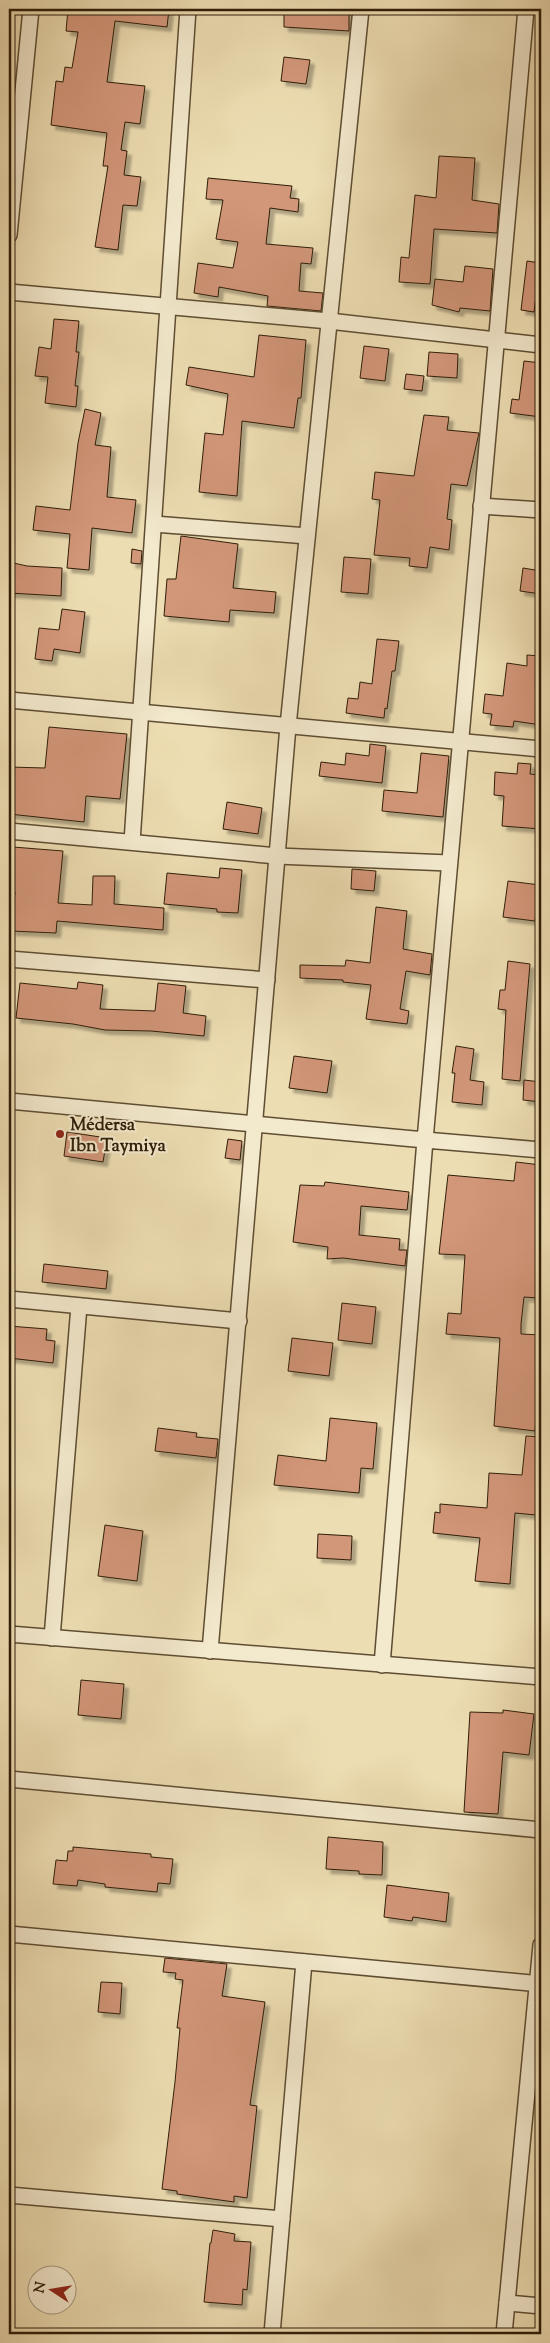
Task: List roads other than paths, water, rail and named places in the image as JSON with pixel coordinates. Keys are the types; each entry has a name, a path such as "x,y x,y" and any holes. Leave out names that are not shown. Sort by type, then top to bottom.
{"street":[{"path":"9,235 16,92 31,9"},
{"path":"132,842 188,9"},
{"path":"210,1651 256,1124 288,726 361,9"},
{"path":"382,1664 449,863 526,9"},
{"path":"9,292 329,321 541,345"},
{"path":"481,506 541,510"},
{"path":"154,524 307,536"},
{"path":"9,700 541,748"},
{"path":"9,831 277,856 449,863"},
{"path":"9,959 268,980"},
{"path":"9,1101 541,1150"},
{"path":"9,1299 239,1320"},
{"path":"52,1638 79,1306"},
{"path":"9,1634 541,1677"},
{"path":"9,1779 541,1830"},
{"path":"9,1934 539,1984"},
{"path":"504,2334 539,1984 541,1945"},
{"path":"272,2334 304,1962"},
{"path":"9,2195 282,2219"},
{"path":"507,2303 541,2306"}],"place":[{"name":"Médersa Ibn Taymiya","path":"60,1134"}]}
